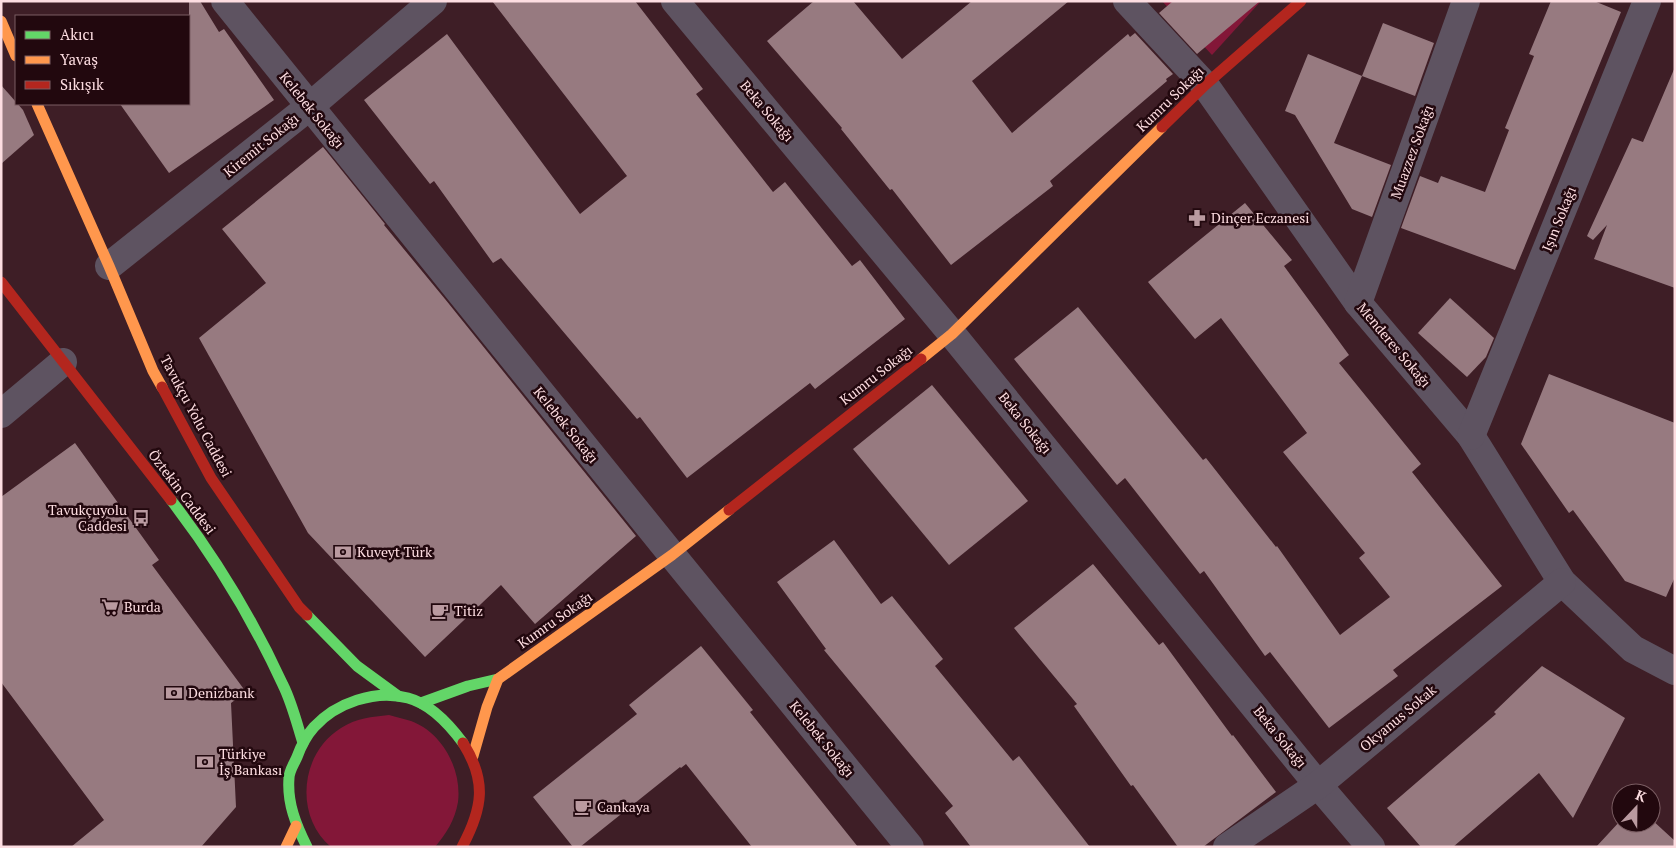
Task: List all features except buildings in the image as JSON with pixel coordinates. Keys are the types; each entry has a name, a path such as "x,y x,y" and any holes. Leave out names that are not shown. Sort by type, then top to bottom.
{"main road":[{"name":"Kumru Sokağı","path":"498,679 672,555 952,334 1205,85 1301,1"},
{"path":"1,21 15,54"},
{"name":"Tavukçu Yolu Caddesi","path":"38,105 153,371 211,478 299,607 357,666 398,696"},
{"name":"Öztekin Caddesi","path":"1,282 185,518 238,598 284,687 303,743"},
{"path":"421,703 468,686 498,679"},
{"path":"473,756 487,707 498,679"},
{"name":"Tavukçu Yolu Caddesi","path":"307,847 296,826 289,804 289,776 303,743 314,726 328,714 348,703 370,697 398,696 421,703 440,716 457,734 473,756 480,783 479,808 471,832 462,847"},
{"path":"286,847 296,826"},
{"path":"471,832 478,847"}],"street":[{"name":"Kelebek Sokağı","path":"225,1 910,847"},
{"name":"Kiremit Sokağı","path":"109,266 309,106 433,1"},
{"name":"Beka Sokağı","path":"676,1 952,334 1318,785 1371,847"},
{"name":"Menderes Sokağı","path":"1127,1 1205,85 1358,303 1471,436 1562,582 1633,649 1675,671"},
{"name":"Muazzez Sokağı","path":"1358,303 1466,1"},
{"name":"Işın Sokağı","path":"1471,436 1647,1"},
{"path":"1,414 63,362"},
{"name":"Okyanus Sokak","path":"1227,847 1318,785 1562,582"}],"shaded area":[{"path":"1162,1 1261,1 1212,55"},
{"path":"389,715 411,721 422,727 441,743 448,754 457,778 458,790 457,809 452,821 435,847 331,847 319,834 311,819 307,802 310,768 317,753 327,739 341,728 364,718"}],"traffic: fast":[{"path":"171,500 218,566 246,613 286,692 303,743"},
{"path":"307,615 357,666 398,696"},
{"path":"421,703 468,686 498,679"},
{"path":"307,847 291,805 289,775 309,734 323,718 333,711 357,700 370,697 382,695 408,698 432,710 452,729 463,743"}],"traffic: slow":[{"path":"1,21 15,54"},
{"path":"37,105 153,371 162,387"},
{"path":"921,359 952,334 1162,127"},
{"path":"473,756 487,707 498,679 672,555 729,510"},
{"path":"286,847 296,826"}],"traffic: jam":[{"path":"1162,127 1205,85 1301,1"},
{"path":"1,282 171,500"},
{"path":"729,510 921,359"},
{"path":"162,387 211,478 299,607 307,615"},
{"path":"462,847 474,820 479,795 479,782 476,770 463,743"}],"place":[{"name":"Dinçer Eczanesi","path":"1197,218"},
{"name":"Tavukçuyolu Caddesi","path":"141,518"},
{"name":"Kuveyt Türk","path":"343,552"},
{"name":"Burda","path":"110,607"},
{"name":"Titiz","path":"440,611"},
{"name":"Denizbank","path":"174,693"},
{"name":"Türkiye İş Bankası","path":"205,762"},
{"name":"Cankaya","path":"583,807"}]}
